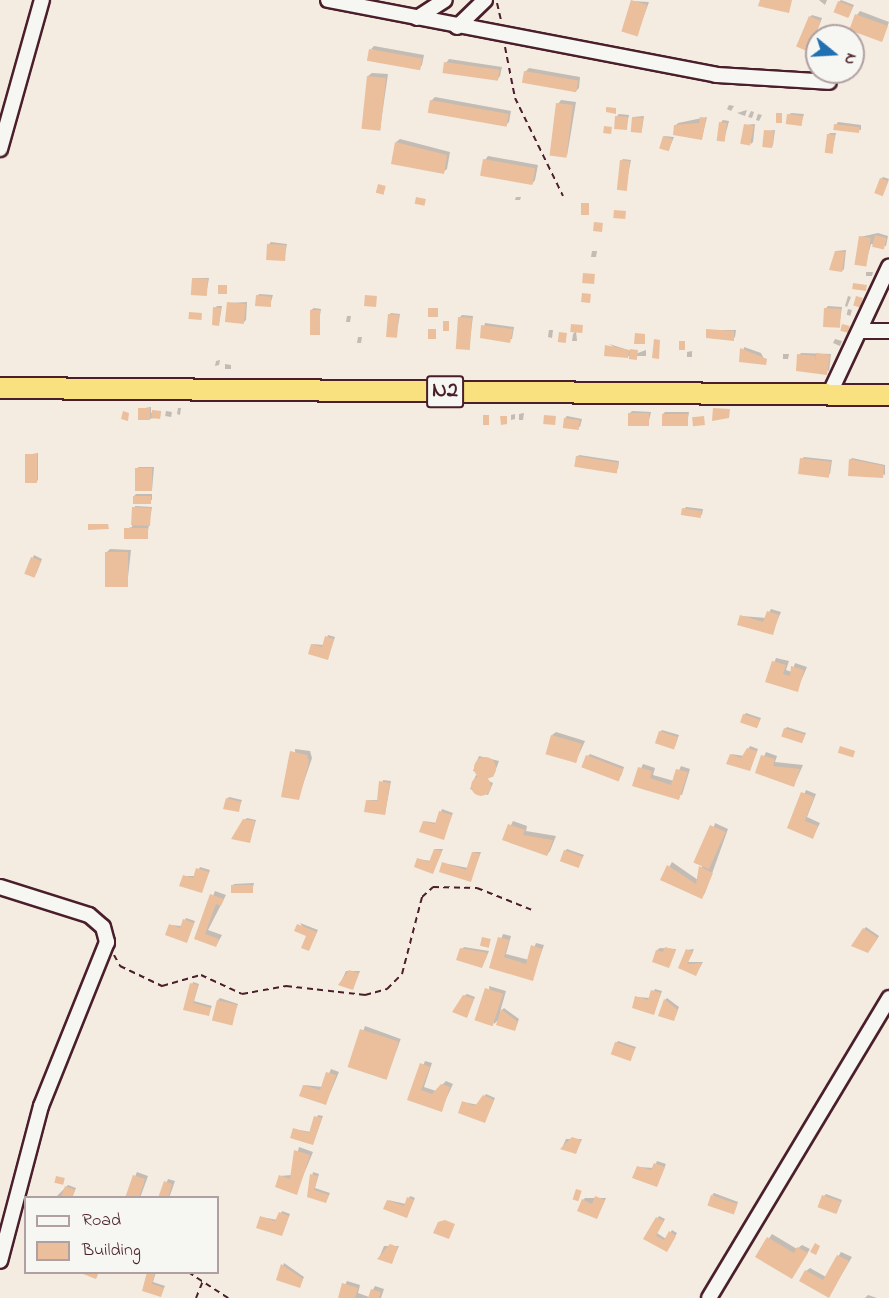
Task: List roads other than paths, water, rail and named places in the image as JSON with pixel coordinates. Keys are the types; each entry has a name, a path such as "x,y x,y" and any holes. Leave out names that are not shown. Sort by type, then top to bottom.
{"highway":[{"name":"N2","path":"0,388 828,397 889,395"}],"street":[{"path":"0,149 42,0"},
{"path":"328,0 504,37 716,75 805,80"},
{"path":"417,18 446,0"},
{"path":"457,27 485,0"},
{"path":"828,397 889,267"},
{"path":"860,331 889,331"},
{"path":"0,886 89,915 104,927 107,942 42,1106 0,1261"},
{"path":"709,1298 889,998"}]}
